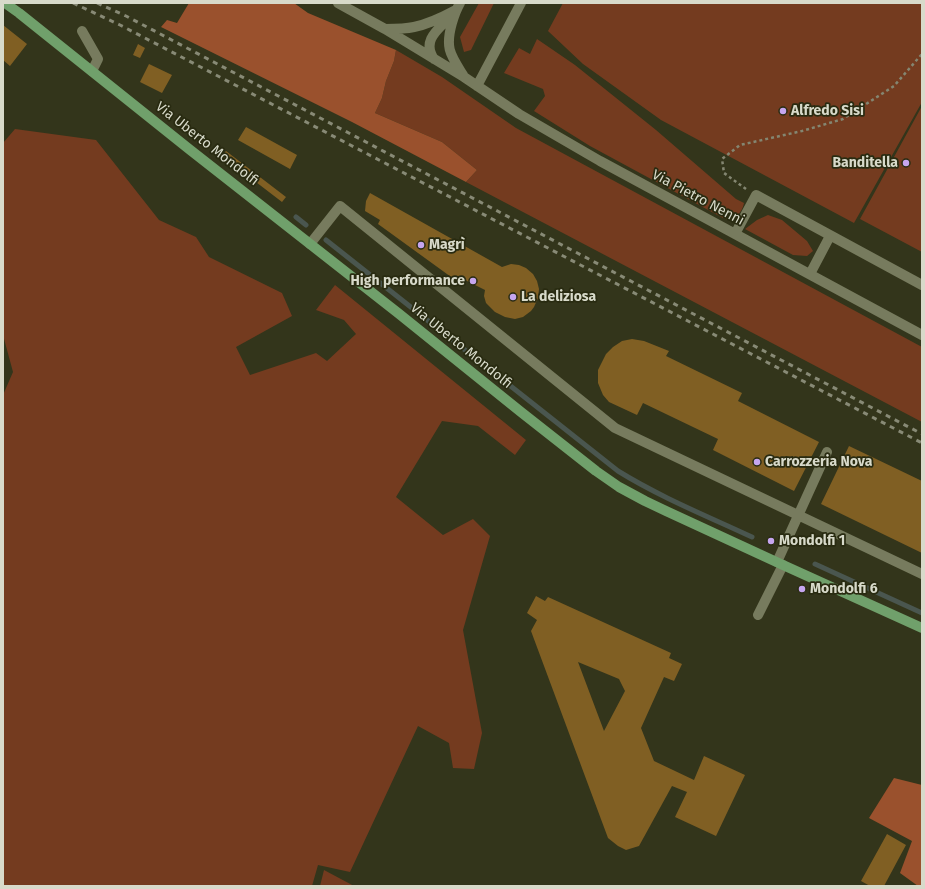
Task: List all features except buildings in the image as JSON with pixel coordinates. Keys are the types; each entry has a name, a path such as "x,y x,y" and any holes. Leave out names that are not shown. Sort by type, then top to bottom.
{"main road":[{"name":"Via Uberto Mondolfi","path":"5,3 25,17 521,412 596,471 619,487 659,508 922,628"}],"street":[{"name":"Via Pietro Nenni","path":"338,3 385,29 519,114 593,157 922,335"},
{"path":"477,86 521,3"},
{"path":"385,29 420,26 437,20 458,7"},
{"path":"434,60 429,50 430,40 458,7"},
{"path":"458,7 449,34 448,45 464,78"},
{"path":"82,31 98,59 92,71"},
{"path":"735,234 756,196 922,285"},
{"path":"310,244 340,206 614,428 922,574"},
{"path":"810,274 830,236"},
{"path":"758,615 780,564 798,515 827,452"}],"path":[{"path":"756,196 724,173 722,159 740,145 843,119 894,86 922,54"}],"shaded area":[{"path":"189,3 294,3 308,13 396,50 382,98 375,113 442,142 477,170 466,182 352,122 161,27 167,20 177,23"},
{"path":"479,3 494,3 471,50 464,52 460,37"},
{"name":"Alfredo Sisi","path":"563,3 922,3 922,102 854,223 661,120 583,64 548,31"},
{"path":"537,39 575,65 656,130 736,199 744,203 739,213 729,220 723,218 590,146 534,111 545,96 543,89 504,73 519,48 530,54"},
{"path":"396,50 442,77 516,128 922,347 922,422 466,182 477,170 442,142 375,113 382,98"},
{"name":"Banditella","path":"922,106 922,252 860,219"},
{"path":"15,129 96,140 159,220 196,237 209,257 282,293 292,316 236,347 250,375 316,353 327,361 356,334 344,320 316,310 335,285 526,440 515,455 478,426 442,421 396,497 443,535 473,519 490,536 463,630 482,733 474,769 453,768 449,743 418,726 350,872 318,865 312,886 3,886 3,395 13,372 3,335 3,143"},
{"path":"768,215 782,220 807,241 813,251 807,256 793,255 745,229 757,220"},
{"path":"894,778 922,785 922,886 918,886 900,873 912,841 869,818"},
{"path":"324,870 354,886 320,886"}],"waterway":[{"path":"296,217 306,225"},
{"path":"326,240 618,471 667,498 752,537"},
{"path":"815,564 922,613"}],"railway":[{"path":"73,3 120,25 922,443"},
{"path":"97,3 126,16 922,434"}],"place":[{"name":"Alfredo Sisi","path":"783,111"},
{"name":"Banditella","path":"906,163"},
{"name":"Magrì","path":"421,245"},
{"name":"High performance","path":"473,281"},
{"name":"La deliziosa","path":"513,297"},
{"name":"Carrozzeria Nova","path":"757,462"},
{"name":"Mondolfi 1","path":"771,541"},
{"name":"Mondolfi 6","path":"802,589"}]}
